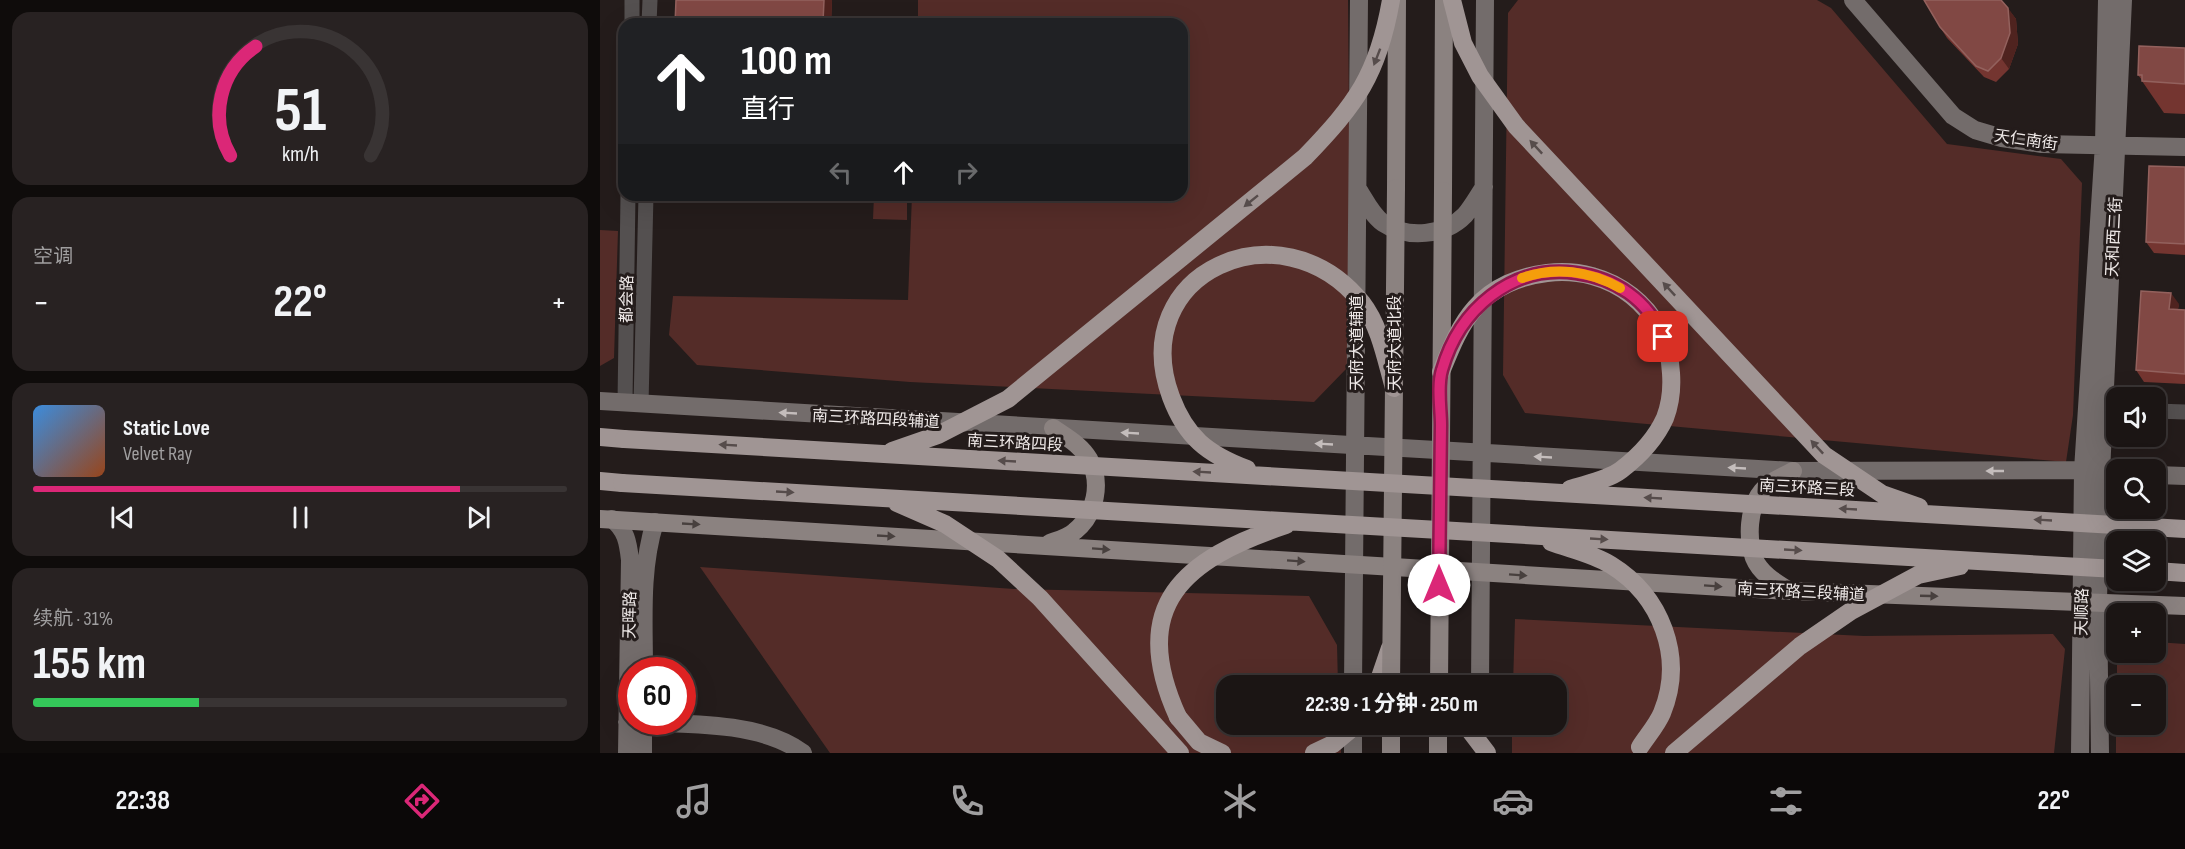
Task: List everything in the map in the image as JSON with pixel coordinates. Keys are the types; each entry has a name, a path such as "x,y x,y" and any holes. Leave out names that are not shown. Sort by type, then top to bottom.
{"highway":[{"path":"884,454 938,435 1008,399 1305,157 1344,117 1370,76 1385,38 1392,0"},
{"path":"1452,0 1463,43 1480,76 1516,126 1824,455 1882,494 1941,515"},
{"path":"1267,476 1218,458 1200,445 1174,405 1165,380 1161,353 1167,323 1181,298 1198,279 1223,261 1249,255 1282,254 1312,262 1335,276 1362,303 1376,328 1394,388"},
{"path":"1441,372 1457,335 1475,307 1504,284 1531,274 1563,271 1599,276 1632,294 1656,320 1670,354 1672,385 1665,417 1648,443 1619,471 1555,492"},
{"name":"南三环路四段","path":"600,437 1428,485"},
{"path":"600,481 2106,568"},
{"name":"南三环路三段","path":"1428,485 2185,528"},
{"path":"885,498 945,524 998,559 1040,598 1180,753"},
{"path":"1222,753 1199,742 1178,717 1164,687 1158,657 1166,607 1182,581 1198,566 1226,548 1297,522"},
{"path":"1532,535 1610,564 1644,591 1659,614 1669,645 1671,678 1662,713 1640,747 1633,753"},
{"path":"1674,753 1800,646 1851,611 1918,575 1979,561"},
{"path":"2166,572 2185,573"},
{"path":"1381,675 1392,644"},
{"path":"1439,657 1445,675"},
{"path":"1314,753 1333,744 1343,735"},
{"path":"1473,735 1487,753"}],"main road":[{"name":"天府大道北段","path":"1391,675 1397,0"},
{"path":"1438,675 1444,0"},
{"path":"1046,545 1074,532 1086,520 1095,499 1096,480 1089,459 1077,445 1053,428"},
{"path":"1790,591 1770,578 1755,559 1750,532 1752,513 1761,492 1773,481 1793,471"},
{"name":"南三环路三段辅道","path":"606,519 1790,591 2185,606"},
{"path":"1391,735 1391,753"},
{"path":"1438,735 1438,753"}],"street":[{"path":"632,0 632,18"},
{"path":"649,18 650,0"},
{"name":"天府大道辅道","path":"1353,675 1359,0"},
{"path":"1480,675 1485,0"},
{"name":"天仁南街","path":"1853,0 1953,116 1975,130 2002,138 2042,144 2185,147"},
{"name":"天和西二街","path":"2100,472 2104,408 2111,144 2107,0"},
{"name":"天和西二街","path":"2111,144 2123,0"},
{"path":"1358,187 1368,207 1382,222 1405,232 1426,233 1450,226 1466,214 1484,187"},
{"name":"都会路","path":"628,201 633,403"},
{"name":"都会路","path":"633,403 646,201"},
{"name":"南三环路四段辅道","path":"600,401 1483,453"},
{"path":"2166,411 2185,412"},
{"path":"1483,453 1793,471 2100,472"},
{"name":"天顺路","path":"2080,753 2089,601 2100,472"},
{"path":"2166,475 2185,476"},
{"name":"天晖路","path":"606,519 622,527 629,551 635,657"},
{"name":"天晖路","path":"644,657 645,561 647,542 655,522"},
{"name":"天顺路","path":"2089,601 2100,753"},
{"path":"696,726 741,729 771,736 803,753"},
{"name":"天晖路","path":"627,753 633,735"},
{"name":"天晖路","path":"640,735 643,753"},
{"path":"1353,753 1354,735"},
{"path":"1479,753 1480,735"}],"shaded area":[{"path":"918,0 1348,0 1350,226 1347,368 1314,402 910,382 697,365 669,335 673,296 908,300 912,201 1188,201 1188,18 918,18"},
{"path":"1518,0 1817,0 1831,8 1947,144 2061,159 2082,183 2073,415 2066,462 1525,413 1503,375 1508,13"},
{"path":"874,201 907,201 907,220 873,219"},
{"path":"600,230 618,231 614,358 600,366"},
{"path":"700,567 1014,589 1309,596 1337,645 1338,675 1216,675 1216,735 1340,735 1341,753 830,753"},
{"path":"1515,619 1864,636 2053,634 2065,649 2054,753 1512,753 1512,735 1567,735 1567,675 1513,675"},
{"path":"2166,643 2185,644 2185,753 2116,753 2116,735 2166,735 2166,675 2117,675 2117,663 2166,663"}],"building":[{"path":"676,0 824,0 823,18 675,18"},
{"path":"1924,0 2001,0 2008,8 2010,33 2001,58 1988,71 1976,66 1940,27"},
{"path":"2139,46 2185,48 2185,84 2142,81 2142,75 2138,75"},
{"path":"2149,166 2185,167 2185,244 2146,242"},
{"path":"2141,291 2171,293 2169,309 2185,310 2185,374 2136,370"}],"slow traffic":[{"path":"1522,278 1531,274 1563,271 1599,276 1620,288"}],"route":[{"path":"1439,585 1441,372 1457,335 1475,307 1504,284 1531,274 1563,271 1599,276 1632,294 1656,320 1663,337"}]}
